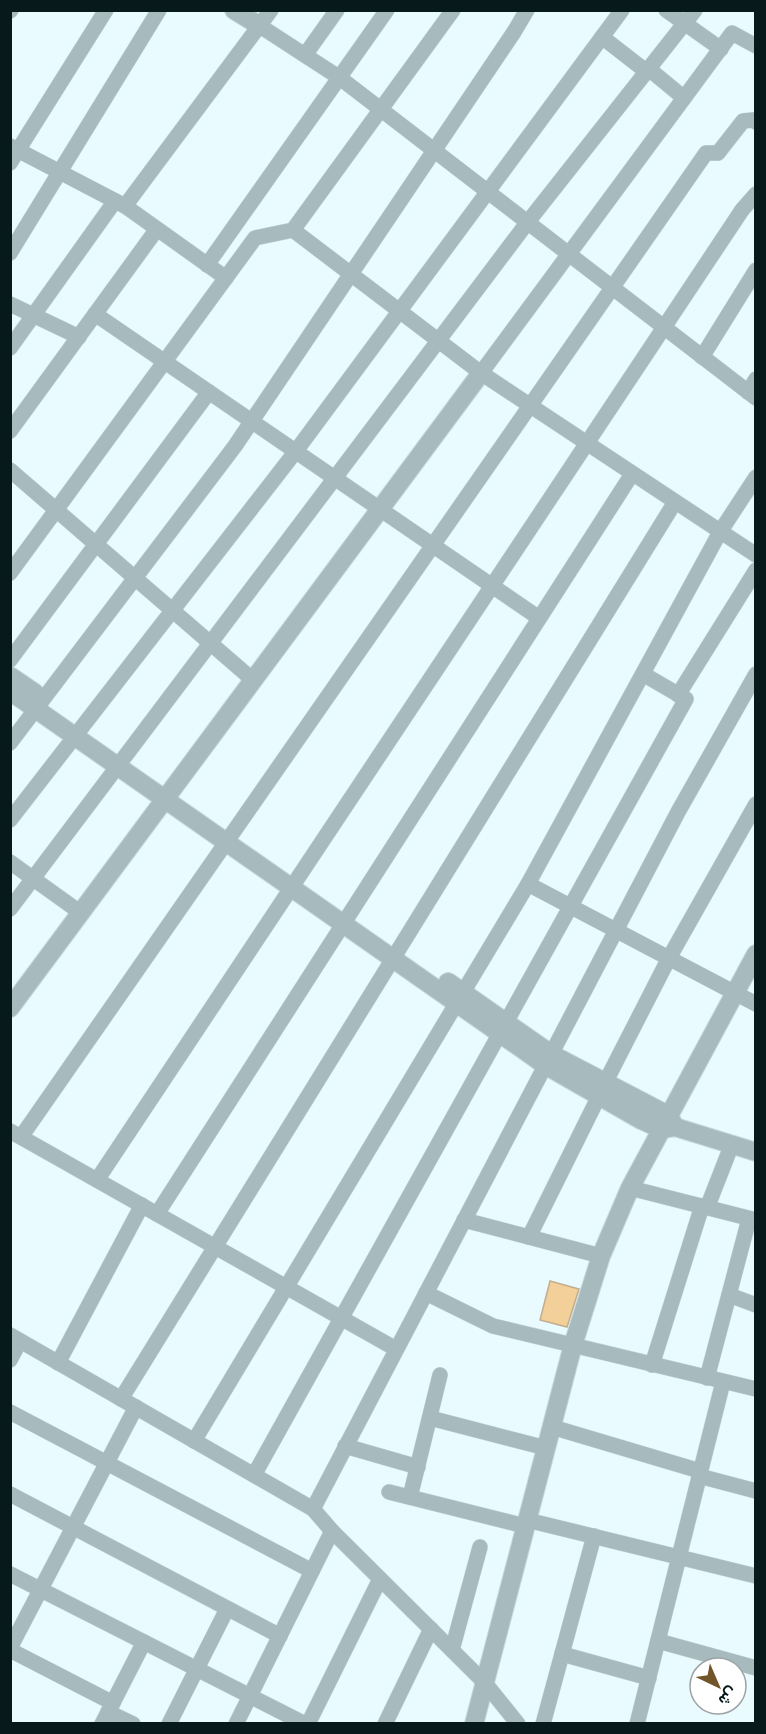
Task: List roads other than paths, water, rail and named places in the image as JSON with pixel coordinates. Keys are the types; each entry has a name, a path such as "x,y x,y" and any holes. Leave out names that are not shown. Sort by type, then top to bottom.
{"street":[{"path":"106,10 13,153 60,172 120,204 226,278"},
{"path":"10,253 159,10"},
{"path":"234,10 340,78 663,328 753,390"},
{"path":"10,348 271,10"},
{"path":"305,55 337,10"},
{"path":"207,265 387,10"},
{"path":"10,573 255,238 292,230 453,10"},
{"path":"10,743 252,421 514,32 526,10"},
{"path":"10,820 296,451 622,10"},
{"path":"666,10 721,49"},
{"path":"10,909 527,223 695,10"},
{"path":"10,1008 732,33 756,46"},
{"path":"602,37 684,98"},
{"path":"396,1349 16,1134 230,837 706,153 718,153 743,121 756,122"},
{"path":"97,1180 663,328 742,210 756,194"},
{"path":"10,431 157,229"},
{"path":"292,230 481,373 756,555"},
{"path":"702,357 756,270"},
{"path":"10,304 79,337"},
{"path":"95,314 539,618"},
{"path":"10,660 209,392"},
{"path":"10,470 253,681"},
{"path":"158,1214 632,474"},
{"path":"194,1441 528,884 720,532 756,477"},
{"path":"121,1399 675,502"},
{"path":"678,695 756,570"},
{"path":"254,1475 686,699 643,674"},
{"path":"313,1509 678,812 756,674"},
{"path":"10,676 40,704 79,732 548,1060 668,1124 756,1152"},
{"path":"10,691 40,704"},
{"path":"529,1237 669,958 756,804"},
{"path":"10,862 81,913"},
{"path":"528,884 756,1004"},
{"path":"474,1724 573,1345 602,1256 630,1188 668,1124 756,954"},
{"path":"652,1365 704,1207 732,1144"},
{"path":"630,1188 752,1220 706,1378"},
{"path":"58,1363 142,1205"},
{"path":"464,1220 602,1256"},
{"path":"426,1293 493,1326 756,1389"},
{"path":"729,1295 756,1305"},
{"path":"10,1360 15,1338 313,1509 332,1531 485,1683 518,1724"},
{"path":"410,1497 440,1375"},
{"path":"640,1723 649,1677 723,1382"},
{"path":"133,1724 108,1713 10,1649 136,1407"},
{"path":"10,1412 312,1571"},
{"path":"430,1418 546,1448"},
{"path":"552,1427 756,1491"},
{"path":"345,1446 418,1467"},
{"path":"389,1492 594,1536 756,1576"},
{"path":"10,1494 280,1636"},
{"path":"236,1724 332,1531"},
{"path":"543,1724 594,1536"},
{"path":"452,1650 480,1546"},
{"path":"10,1574 306,1724 380,1579"},
{"path":"169,1724 227,1609"},
{"path":"385,1724 431,1629"},
{"path":"658,1641 756,1668"},
{"path":"108,1713 144,1642"},
{"path":"562,1654 649,1677"}]}
